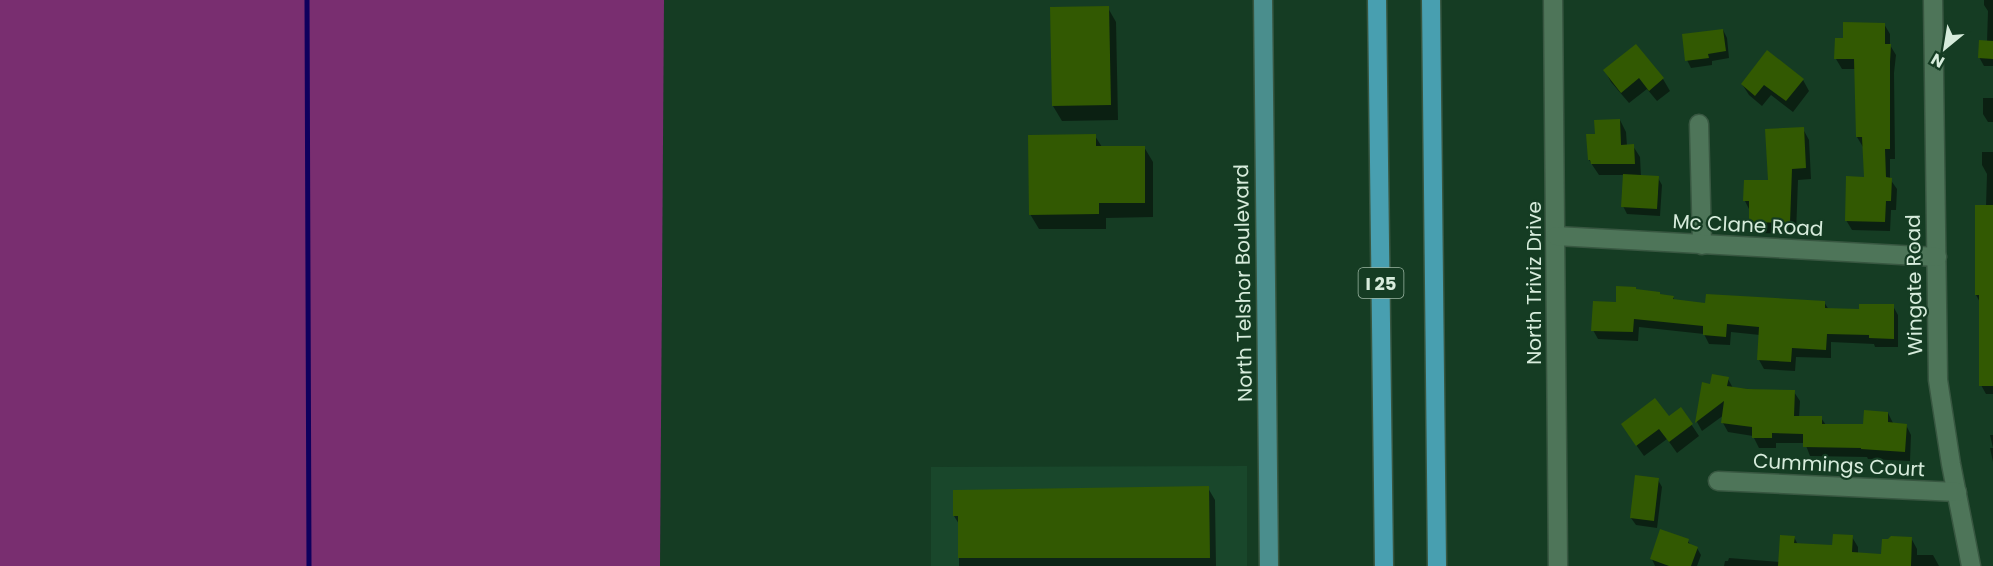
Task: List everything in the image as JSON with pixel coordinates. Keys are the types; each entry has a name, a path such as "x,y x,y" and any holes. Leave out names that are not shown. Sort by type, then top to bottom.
{"highway":[{"name":"I 25","path":"1377,0 1384,566"},
{"path":"1431,0 1437,566"}],"main road":[{"name":"North Telshor Boulevard","path":"1263,0 1269,566"}],"street":[{"name":"North Triviz Drive","path":"1553,0 1558,566"},
{"name":"Wingate Road","path":"1933,0 1938,380 1971,566"},
{"path":"1699,124 1702,245"},
{"name":"Mc Clane Road","path":"1556,236 1937,257"},
{"name":"Cummings Court","path":"1718,482 1957,492"}],"shaded area":[{"path":"0,0 664,0 660,566 0,566"},
{"path":"1247,466 1247,566 931,566 931,467"}],"building":[{"path":"1109,6 1111,105 1052,106 1050,7"},
{"path":"1843,22 1885,23 1885,44 1891,44 1890,149 1885,149 1886,177 1892,178 1891,201 1886,201 1885,222 1845,221 1846,176 1864,177 1862,137 1856,137 1854,59 1834,59 1835,38 1843,38"},
{"path":"1723,29 1726,51 1708,54 1709,58 1685,61 1682,34"},
{"path":"1979,40 1993,41 1993,59 1978,58"},
{"path":"1636,44 1664,78 1649,91 1639,78 1621,93 1603,70"},
{"path":"1767,50 1804,79 1786,101 1764,85 1755,96 1741,84"},
{"path":"1620,119 1621,145 1634,144 1635,164 1591,164 1588,160 1586,134 1595,134 1594,120"},
{"path":"1804,127 1806,168 1792,169 1790,223 1749,222 1749,201 1743,201 1744,180 1768,180 1765,129"},
{"path":"1096,134 1096,146 1145,146 1145,203 1099,203 1099,214 1029,215 1028,135"},
{"path":"1623,174 1659,176 1657,209 1621,207"},
{"path":"1975,205 1993,205 1993,386 1979,386 1979,295 1975,295"},
{"path":"1616,286 1636,287 1636,289 1674,296 1673,299 1705,303 1706,294 1825,301 1825,308 1859,309 1859,304 1894,304 1894,339 1869,338 1869,335 1827,334 1826,350 1792,348 1791,362 1757,360 1759,327 1727,324 1726,337 1703,335 1703,326 1634,319 1633,332 1591,331 1593,301 1616,302"},
{"path":"1712,374 1729,377 1727,386 1795,390 1794,416 1822,416 1822,424 1863,424 1864,410 1888,412 1888,422 1907,424 1905,452 1861,448 1803,447 1803,434 1772,433 1772,438 1752,438 1752,427 1721,423 1724,401 1695,423 1702,382 1710,384"},
{"path":"1655,398 1669,416 1681,407 1693,424 1669,442 1659,429 1636,446 1621,424"},
{"path":"1635,475 1659,478 1654,521 1630,518"},
{"path":"1209,486 1210,558 958,558 958,516 953,516 953,490"},
{"path":"1660,529 1689,539 1688,543 1698,547 1691,566 1669,566 1650,559"},
{"path":"1833,534 1853,535 1852,552 1881,554 1882,539 1888,539 1891,536 1912,537 1911,566 1778,566 1780,535 1795,536 1794,543 1832,545"}],"waterway":[{"path":"307,0 309,566"}]}
